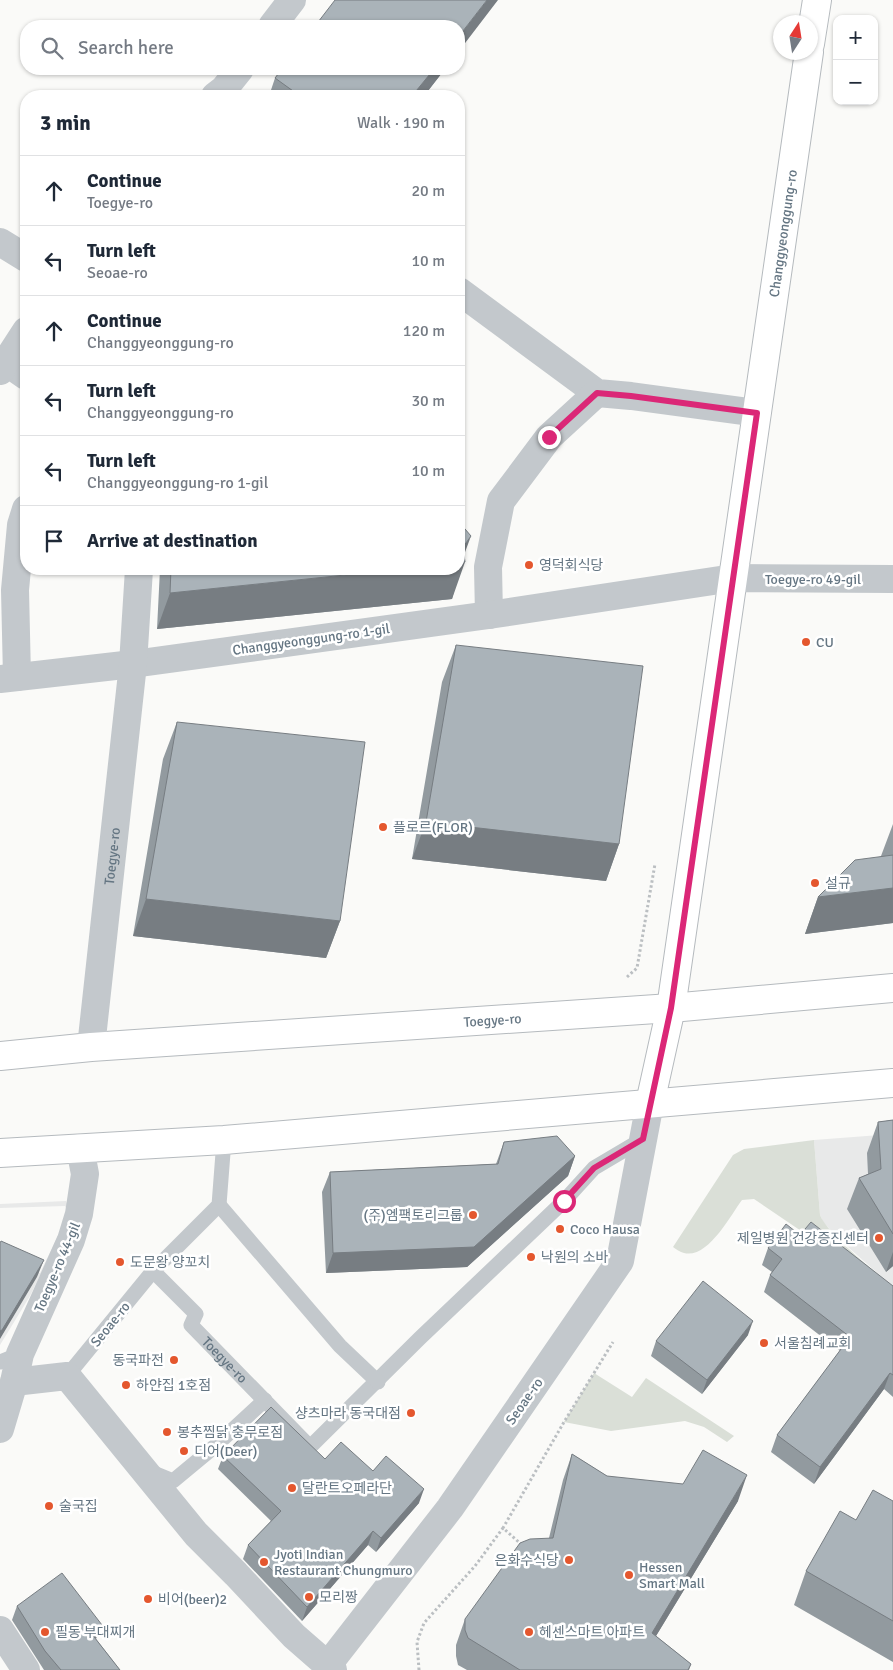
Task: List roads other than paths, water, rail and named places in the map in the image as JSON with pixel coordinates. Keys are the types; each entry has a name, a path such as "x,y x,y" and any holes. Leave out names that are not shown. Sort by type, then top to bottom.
{"main road":[{"path":"815,15 817,0"},
{"name":"Changgyeonggung-ro","path":"650,1103 671,1008 808,60"},
{"name":"Toegye-ro","path":"0,1056 91,1047 671,1008 893,988"},
{"path":"0,1153 224,1140 893,1083"}],"street":[{"path":"276,20 291,0"},
{"path":"223,90 235,75"},
{"path":"0,242 20,254"},
{"path":"465,295 597,393 757,413"},
{"path":"11,370 20,346"},
{"path":"489,615 488,567 501,501 549,437 597,393"},
{"name":"Changgyeonggung-ro 1-gil","path":"20,539 9,678 133,664 489,615 733,578"},
{"path":"133,664 140,575"},
{"name":"Toegye-ro 49-gil","path":"733,578 893,579"},
{"name":"Toegye-ro","path":"91,1047 133,664"},
{"name":"Seoae-ro","path":"67,1376 196,1534 327,1669 450,1508 620,1261 650,1103"},
{"name":"Toegye-ro 44-gil","path":"0,1429 11,1366 71,1240 79,1214 85,1174 80,1148"},
{"path":"11,1366 67,1376"},
{"path":"0,1630 26,1670"}],"lane":[{"name":"Toegye-ro","path":"153,1271 196,1314 192,1325 310,1447 378,1382 420,1338 564,1201 594,1168 643,1139"},
{"path":"153,1271 219,1205 224,1140"},
{"path":"219,1205 340,1346 378,1382"},
{"name":"Seoae-ro","path":"67,1376 153,1271"},
{"name":"Seoae-ro","path":"141,1468 173,1481 214,1447 265,1400"}],"place":[{"name":"영덕회식당","path":"529,565"},
{"name":"CU","path":"806,642"},
{"name":"플로르(FLOR)","path":"383,827"},
{"name":"설규","path":"815,883"},
{"name":"(주)엠팩토리그룹","path":"473,1215"},
{"name":"Coco Hausa","path":"560,1229"},
{"name":"제일병원 건강증진센터","path":"879,1238"},
{"name":"낙원의 소바","path":"531,1257"},
{"name":"도문왕 양꼬치","path":"120,1262"},
{"name":"서울침례교회","path":"764,1343"},
{"name":"동국파전","path":"174,1360"},
{"name":"하얀집 1호점","path":"126,1385"},
{"name":"샹츠마라 동국대점","path":"411,1413"},
{"name":"봉추찜닭 충무로점","path":"167,1432"},
{"name":"디어(Deer)","path":"184,1451"},
{"name":"달란트오페라단","path":"292,1488"},
{"name":"술국집","path":"49,1506"},
{"name":"은화수식당","path":"569,1560"},
{"name":"Jyoti Indian Restaurant Chungmuro","path":"264,1562"},
{"name":"Hessen Smart Mall","path":"629,1575"},
{"name":"모리짱","path":"309,1597"},
{"name":"비어(beer)2","path":"148,1599"},
{"name":"필동 부대찌개","path":"45,1632"},
{"name":"헤센스마트 아파트","path":"529,1632"}]}
